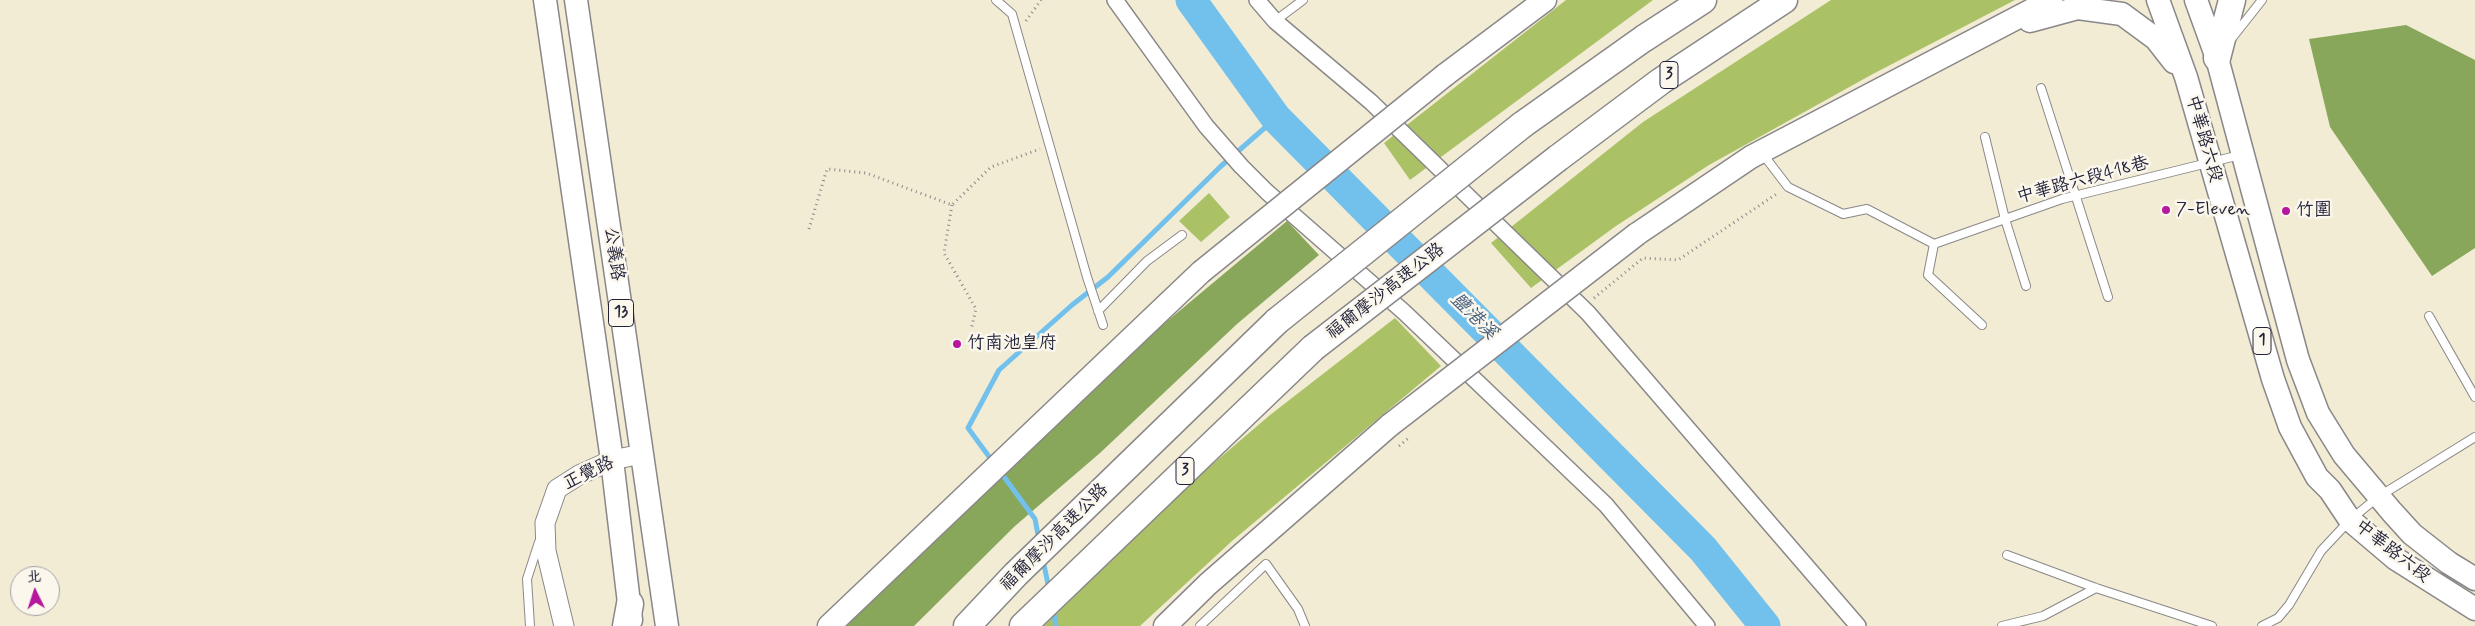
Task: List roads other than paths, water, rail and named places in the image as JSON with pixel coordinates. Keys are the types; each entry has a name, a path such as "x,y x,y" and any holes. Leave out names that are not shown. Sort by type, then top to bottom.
{"highway":[{"name":"福爾摩沙高速公路","path":"967,626 1041,550 1277,321 1522,125 1642,39 1703,0"},
{"name":"福爾摩沙高速公路","path":"1023,626 1313,348 1660,81 1784,0"},
{"path":"2217,58 2232,0"}],"main road":[{"name":"公義路","path":"545,0 612,460 629,619"},
{"name":"公義路","path":"576,0 666,616"},
{"path":"830,626 1201,272 1445,75 1545,0"},
{"path":"1165,626 1208,584 1390,425 1637,234 1761,152 2051,0"},
{"name":"中華路六段","path":"2158,0 2186,77 2273,379 2290,427 2317,476 2330,490 2350,520 2396,560 2475,610"},
{"name":"中華路六段","path":"2196,0 2217,58 2298,360 2318,413 2344,455 2378,497 2412,534 2449,563 2475,578"},
{"path":"1934,60 2033,20 2078,8 2122,14 2156,39 2186,77"},
{"path":"821,626 875,585"},
{"path":"666,616 677,626"}],"street":[{"path":"1116,0 1150,50 1220,142 1241,166 1267,192 1404,312 1606,505 1707,626"},
{"path":"1257,0 1275,22 1371,102 1588,313 1858,626"},
{"name":"正覺路","path":"564,626 546,552 545,523 557,489 579,475 612,460 642,454"}],"lane":[{"path":"996,0 1012,14 1087,277 1103,325"},
{"path":"1275,22 1303,0"},
{"path":"2217,58 2262,0"},
{"path":"2041,88 2108,297"},
{"path":"1985,137 2005,219 2026,286"},
{"path":"1761,152 1788,187 1843,214 1867,210 1934,244 1928,275 1982,326"},
{"name":"中華路六段418巷","path":"1934,244 2076,196 2242,155"},
{"path":"1098,311 1147,261 1182,235"},
{"path":"2429,316 2475,397"},
{"path":"2262,626 2278,618 2289,605 2321,552 2350,520 2378,497 2475,437"},
{"path":"530,626 527,579 545,523"},
{"path":"2007,555 2096,588 2212,626"},
{"path":"1200,626 1266,564 1298,609 1305,626"},
{"path":"2002,626 2043,616 2096,588"}],"waterway":[{"name":"鹽港溪","path":"1191,0 1276,118 1703,549 1765,626"},
{"path":"993,462 968,428 999,370 1072,305 1108,277 1220,167 1276,118"},
{"path":"999,470 1035,519 1039,540"},
{"path":"1043,560 1049,589"},
{"path":"1053,609 1056,626"}],"place":[{"name":"7-Eleven","path":"2166,210"},
{"name":"竹圍","path":"2286,211"},
{"name":"竹南池皇府","path":"957,344"}]}
